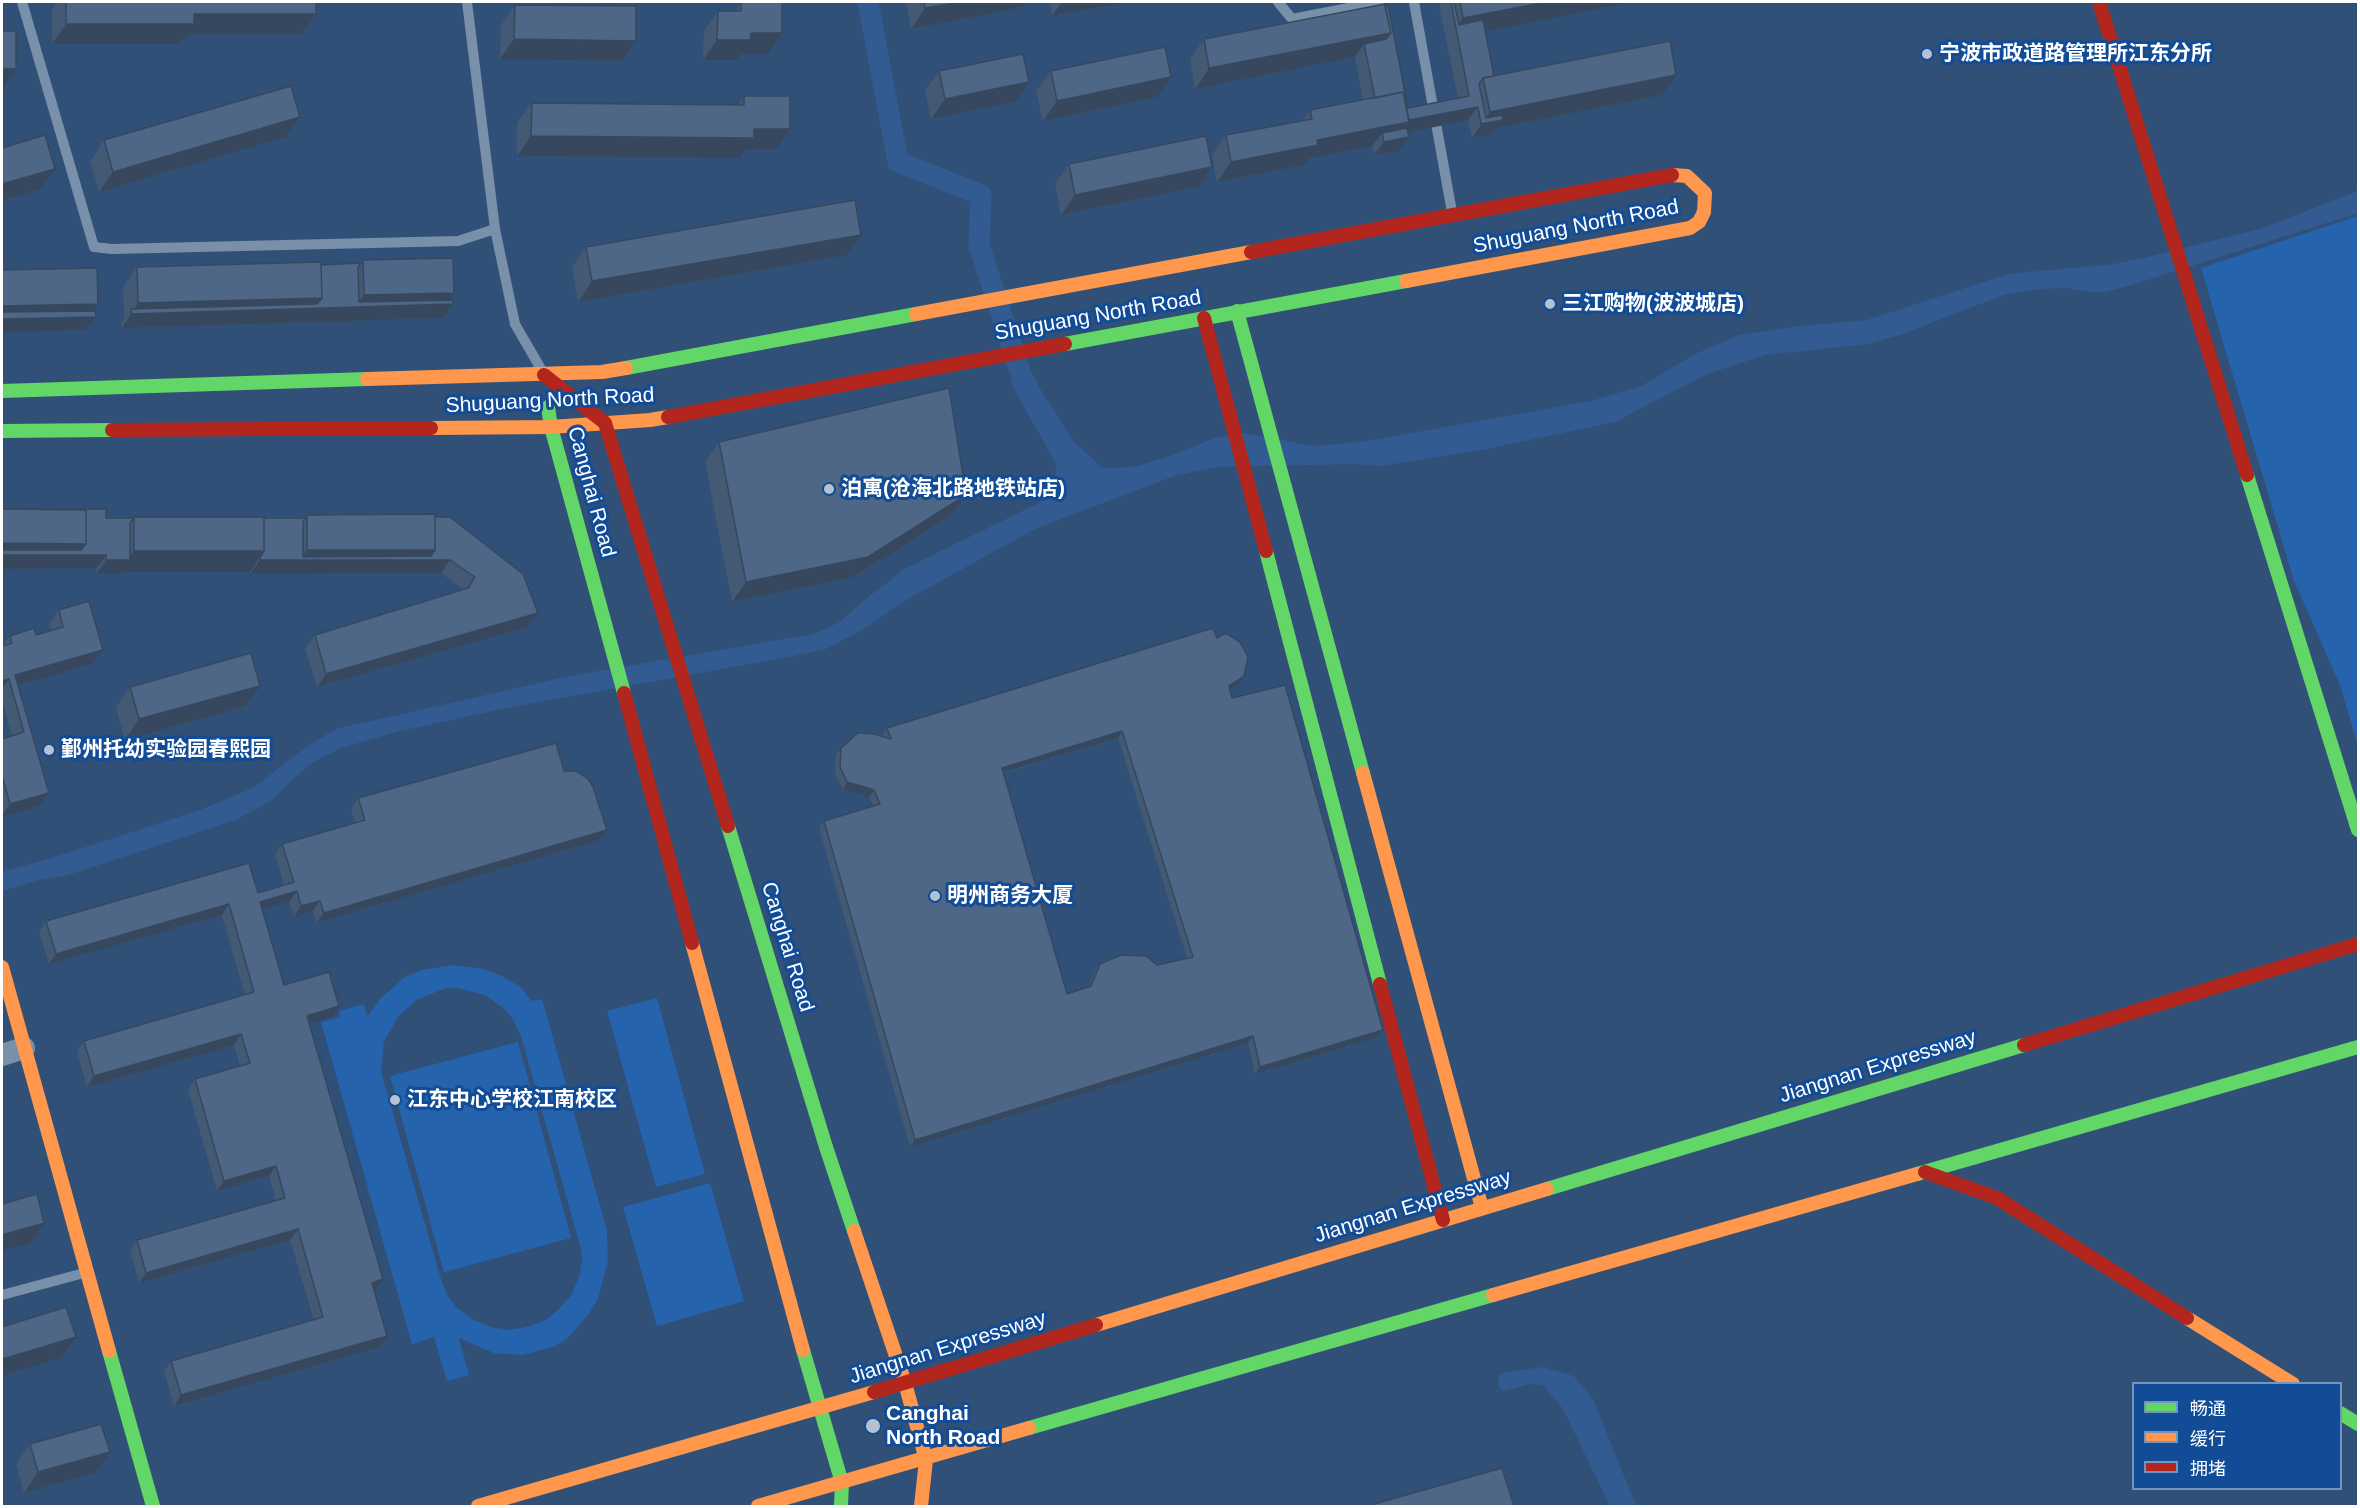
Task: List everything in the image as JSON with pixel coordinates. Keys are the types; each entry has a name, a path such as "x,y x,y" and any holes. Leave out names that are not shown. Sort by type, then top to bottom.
{"main road":[{"path":"2099,2 2358,830"},
{"name":"Shuguang North Road","path":"2,391 602,372 1667,175 1687,176 1706,193 1704,212 1699,222 1690,228 650,420 551,427 2,431"},
{"path":"1237,311 1482,1208"},
{"path":"1204,318 1443,1220"},
{"name":"Canghai Road","path":"544,375 605,423 826,1147 905,1383 926,1460 921,1506"},
{"name":"Canghai Road","path":"544,375 551,427 819,1408 842,1483 841,1506"},
{"name":"Jiangnan Expressway","path":"478,1506 905,1383 2358,944"},
{"path":"2,967 153,1506"},
{"path":"758,1506 926,1460 2358,1047"},
{"path":"1925,1172 1997,1198 2291,1382"},
{"path":"2342,1414 2358,1424"}],"street":[{"path":"2,1055 24,1048"}],"lane":[{"path":"22,2 93,247 112,249 458,242 495,229"},
{"path":"467,2 495,229 515,324 544,375"},
{"path":"1278,2 1292,19 1379,2"},
{"path":"1414,2 1452,215"},
{"path":"2,1295 87,1272"}],"shaded area":[{"path":"2358,191 2358,213 2138,283 2106,292 2065,288 2006,294 1903,334 1868,344 1765,355 1707,374 1615,422 1487,449 1381,466 1355,464 1219,467 1177,475 1037,528 906,600 862,630 826,649 506,708 396,732 341,748 315,761 272,800 238,819 65,876 42,879 2,891 2,872 200,810 253,788 309,745 336,729 570,676 813,634 840,622 906,568 1047,499 1057,481 1055,462 1010,382 1032,376 1074,442 1103,468 1135,467 1215,438 1244,433 1314,446 1361,442 1591,401 1641,386 1695,354 1740,335 1799,326 1867,320 2008,274 2114,264 2144,258 2260,229"},
{"path":"2358,216 2358,746 2340,685 2294,581 2201,268"},
{"path":"454,965 483,969 500,975 520,987 532,1001 542,999 607,1231 608,1260 598,1299 588,1315 567,1339 553,1347 522,1355 494,1353 459,1338 469,1375 447,1381 434,1337 412,1344 321,1022 340,1017 339,1011 364,1004 367,1017 381,998 405,977 422,970","holes":["446,988 458,988 487,996 513,1019 521,1036 581,1249 579,1277 571,1296 544,1321 527,1327 509,1330 490,1327 474,1320 456,1307 446,1293 381,1072 384,1041 398,1017 416,1000"]},
{"path":"657,998 705,1174 656,1187 607,1011"},
{"path":"518,1042 571,1238 444,1272 390,1076"},
{"path":"710,1183 744,1301 657,1326 623,1207"},
{"path":"1542,1367 1574,1376 1593,1399 1638,1506 1610,1506 1563,1409 1544,1386 1530,1384 1503,1391 1499,1387 1498,1377 1501,1373"}],"building":[{"path":"66,2 316,2 316,14 194,14 194,24 66,24"},
{"path":"741,2 782,2 782,33 751,33 750,40 717,40 718,11 741,11"},
{"path":"924,2 961,2 925,8"},
{"path":"1451,2 1454,2 1459,25 1483,20 1494,76 1483,78 1479,84 1486,118 1502,115 1503,120 1481,124 1478,107 1409,120 1403,92 1375,98 1364,44 1386,39 1391,33 1385,6 1388,5 1408,108 1469,96"},
{"path":"1460,2 1547,2 1463,18"},
{"path":"1385,4 1391,33 1209,68 1204,39"},
{"path":"515,5 636,6 636,41 514,39"},
{"path":"2,31 16,31 16,69 2,69"},
{"path":"1670,41 1676,75 1490,112 1483,78"},
{"path":"1165,47 1171,77 1057,101 1051,71"},
{"path":"1023,54 1029,82 945,99 939,71"},
{"path":"291,86 300,117 113,172 104,140"},
{"path":"1403,92 1409,122 1317,140 1318,145 1231,162 1226,135 1312,119 1310,110"},
{"path":"744,96 790,96 790,129 754,129 754,138 531,136 532,103 744,105"},
{"path":"1407,128 1409,137 1384,142 1382,133"},
{"path":"45,135 55,169 2,184 2,148"},
{"path":"1206,136 1212,167 1075,195 1069,164"},
{"path":"855,200 861,235 592,281 586,247"},
{"path":"453,258 454,293 364,295 363,260"},
{"path":"321,262 322,298 138,303 137,267"},
{"path":"361,263 358,267 359,302 453,300 453,304 131,314 131,309 317,304 322,298 321,265"},
{"path":"97,268 98,304 2,306 2,270"},
{"path":"95,311 96,317 2,319 2,312"},
{"name":"泊寓(沧海北路地铁站店)","path":"949,388 966,495 868,557 746,582 719,442"},
{"path":"2,509 86,510 86,544 2,543"},
{"path":"2,509 106,509 106,518 134,518 130,523 130,560 106,560 106,555 2,555 2,550 81,550 86,544 86,510"},
{"path":"435,514 435,550 307,550 307,515"},
{"path":"134,517 264,517 264,551 134,551"},
{"path":"435,517 450,517 523,574 538,613 326,674 315,635 468,588 475,577 450,560 260,560 264,551 264,518 305,518 303,557 431,556 435,550"},
{"path":"89,601 103,650 15,675 49,793 10,804 2,775 2,739 24,732 9,679 2,681 2,646 12,643 10,636 34,628 36,635 63,627 59,610"},
{"name":"明州商务大厦","path":"1213,628 1217,638 1226,633 1240,642 1248,657 1244,676 1229,686 1232,698 1285,685 1383,1030 1260,1067 1253,1036 915,1140 824,821 880,804 874,790 847,782 840,767 841,748 858,733 874,734 891,739 887,728","holes":["1122,731 1193,957 1157,965 1146,956 1121,955 1100,964 1091,986 1067,994 1002,768"]},
{"path":"251,653 260,686 139,719 130,687"},
{"path":"556,743 564,771 576,771 588,779 593,787 607,830 324,913 320,901 301,906 297,891 260,902 284,985 329,972 339,1006 307,1016 383,1279 372,1283 387,1336 181,1395 171,1361 323,1317 298,1229 146,1273 137,1240 285,1198 276,1166 224,1181 195,1079 250,1063 241,1034 94,1076 84,1041 254,992 229,904 56,954 46,921 249,863 258,893 294,882 282,844 365,820 358,798"},
{"path":"37,1194 44,1223 2,1235 2,1204"},
{"path":"66,1307 76,1337 3,1359 2,1327"},
{"path":"101,1424 110,1452 38,1472 30,1444"},
{"path":"1502,1468 1514,1506 1367,1506"}],"waterway":[{"path":"868,2 898,162 981,195 979,245 1021,374 1035,403"}],"traffic: fast":[{"path":"1065,344 1406,281"},
{"path":"1237,311 1363,773"},
{"path":"626,368 916,314"},
{"path":"2,391 367,379"},
{"path":"548,407 551,427 624,693"},
{"path":"2,431 112,430"},
{"path":"2247,475 2358,830"},
{"path":"1266,551 1380,984"},
{"path":"728,826 854,1231"},
{"path":"1547,1189 2024,1045"},
{"path":"1917,1174 2358,1047"},
{"path":"1029,1428 1493,1295"},
{"path":"803,1350 842,1483 841,1506"},
{"path":"109,1351 153,1506"},
{"path":"2342,1414 2358,1424"}],"traffic: slow":[{"path":"1406,281 1690,228 1699,222 1704,212 1705,193 1687,176 1672,175"},
{"path":"916,314 1251,252"},
{"path":"367,379 602,372 626,368"},
{"path":"431,428 551,427 668,417"},
{"path":"1363,773 1482,1208"},
{"path":"692,943 803,1350"},
{"path":"2,967 109,1351"},
{"path":"1493,1295 1917,1174"},
{"path":"1096,1325 1547,1189"},
{"path":"854,1231 905,1383 926,1460 921,1506"},
{"path":"2187,1318 2290,1382"},
{"path":"478,1506 874,1392"},
{"path":"758,1506 1029,1428"}],"traffic: jam":[{"path":"2099,2 2247,475"},
{"path":"1251,252 1672,175"},
{"path":"1204,318 1266,551"},
{"path":"668,417 1065,344"},
{"path":"544,375 605,423 728,826"},
{"path":"112,430 431,428"},
{"path":"624,693 692,943"},
{"path":"2024,1045 2358,944"},
{"path":"1380,984 1443,1220"},
{"path":"1925,1172 1997,1198 2187,1318"},
{"path":"874,1392 1096,1325"}],"place":[{"name":"宁波市政道路管理所江东分所","path":"1927,54"},
{"name":"三江购物(波波城店)","path":"1550,304"},
{"name":"泊寓(沧海北路地铁站店)","path":"829,489"},
{"name":"鄞州托幼实验园春熙园","path":"49,750"},
{"name":"明州商务大厦","path":"935,896"},
{"name":"江东中心学校江南校区","path":"395,1100"},
{"name":"Canghai North Road","path":"873,1426"}]}
